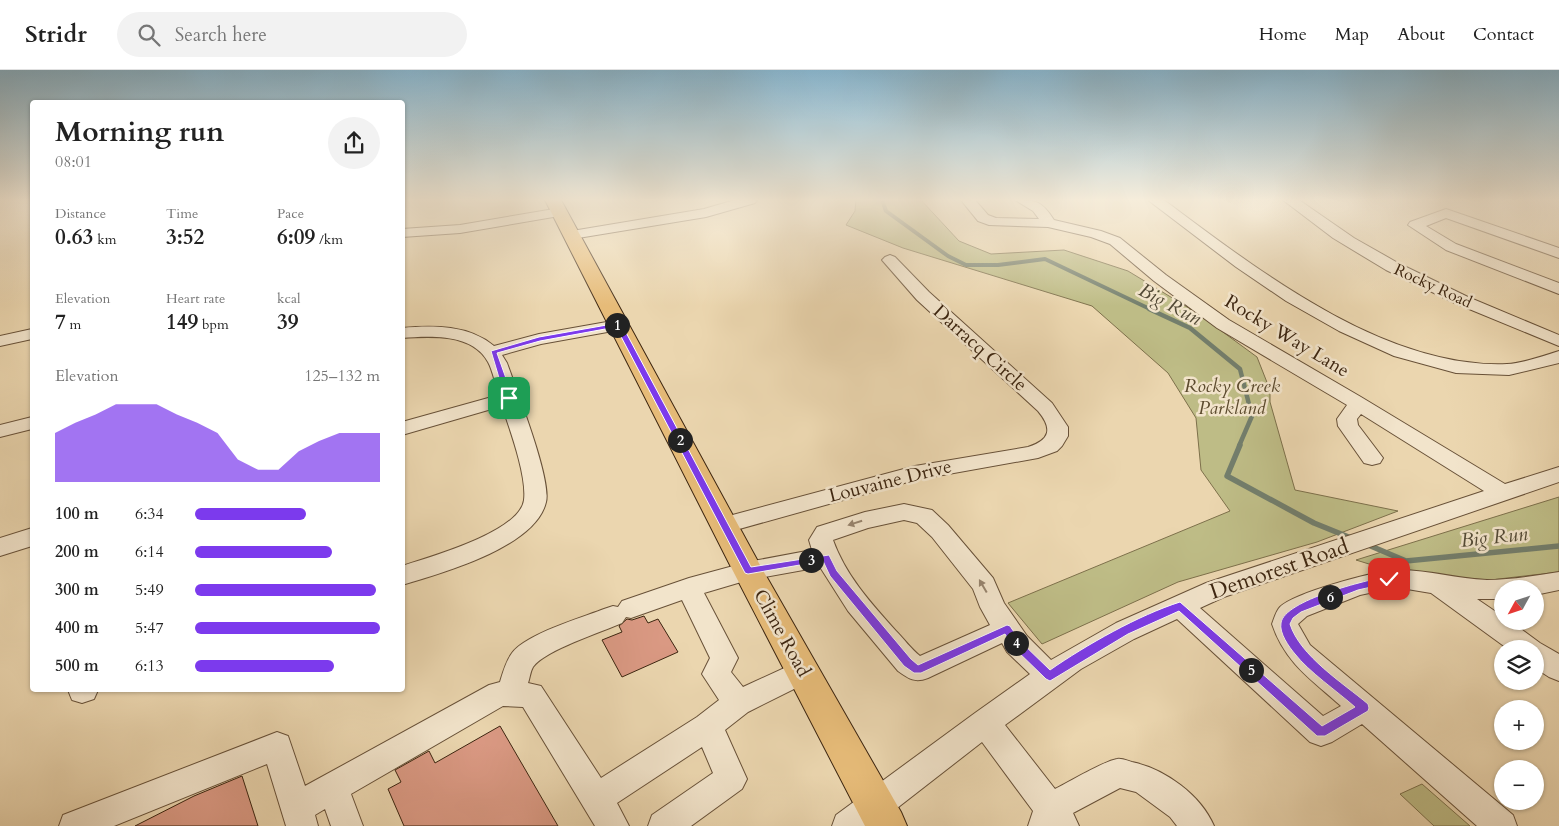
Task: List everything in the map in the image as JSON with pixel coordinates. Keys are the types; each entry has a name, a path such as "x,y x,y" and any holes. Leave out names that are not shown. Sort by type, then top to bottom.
{"main road":[{"name":"Clime Road","path":"572,235 748,571 804,671 870,819"}],"street":[{"name":"Rocky Way Lane","path":"1099,235 1115,241 1160,278 1223,324 1503,493"},
{"path":"1202,235 1249,270 1316,311 1388,346 1432,361 1480,370 1503,371 1524,369 1559,357"},
{"name":"Rocky Road","path":"1339,235 1398,270 1460,300 1559,341"},
{"path":"1432,235 1451,247 1559,289"},
{"path":"1509,235 1559,253"},
{"name":"Darracq Circle","path":"890,260 923,296 1046,407 1058,424 1058,433 1055,440"},
{"path":"493,352 539,339 618,325"},
{"path":"405,333 435,332 468,337 493,352 533,479 536,502 524,521 502,539 405,575"},
{"path":"0,341 30,334"},
{"path":"405,428 509,398"},
{"path":"1358,404 1347,420 1348,426 1372,458"},
{"path":"0,431 30,424"},
{"name":"Louvaine Drive","path":"725,525 941,466 1030,453 1048,446 1055,440"},
{"name":"Demorest Road","path":"870,819 985,722 1071,661 1125,631 1215,590 1559,474"},
{"path":"1007,629 918,670 908,662 834,573 820,540 824,533 865,520 904,512 924,516 940,532 984,585 993,607 1017,644 1050,676"},
{"path":"0,547 30,538"},
{"path":"512,695 515,678 523,659 538,648 554,640 622,612 689,588 748,571 826,557"},
{"path":"1501,826 1300,653 1290,638 1285,624 1289,615 1298,609 1357,586 1389,579 1474,589 1554,586"},
{"path":"1437,584 1516,640"},
{"path":"689,588 724,658 716,674 738,703"},
{"path":"1180,606 1321,733 1364,708"},
{"path":"1544,659 1559,670"},
{"path":"596,799 708,726 738,703 804,671"},
{"path":"75,826 277,746 299,817 333,787 499,694 530,695 613,826"},
{"path":"985,722 1052,820 1118,773 1144,779 1181,806 1198,826"},
{"path":"664,826 732,779 708,726"},
{"path":"333,787 347,826"}],"green space":[{"name":"Rocky Creek Parkland","path":"871,235 954,235 959,241 991,254 1064,250 1128,271 1197,313 1257,357 1270,390 1270,402 1295,490 1398,511 1317,542 1178,582 1042,644 1008,603 1230,511 1201,470 1196,418 1168,373 1092,306 903,248"},
{"path":"1559,497 1559,572 1490,580 1395,572 1356,560"},
{"path":"1422,784 1470,826 1434,826 1400,794"}],"building":[{"path":"644,616 648,623 658,619 678,652 622,677 602,640 622,632 619,626 627,619 632,620"},
{"path":"500,726 558,826 404,826 388,789 401,782 395,770 429,751 435,763"},
{"path":"242,776 258,826 135,826 194,796"}],"waterway":[{"name":"Big Run","path":"919,235 948,256 966,265 998,265 1045,259 1152,310"},
{"name":"Big Run","path":"1149,309 1190,328 1240,369 1252,416 1239,446"},
{"name":"Big Run","path":"1240,445 1227,476 1314,523 1351,538"},
{"name":"Big Run","path":"1366,544 1406,561 1559,546"}],"route":[{"path":"509,398 493,352 539,339 618,325 748,571 826,557 834,573 908,662 918,670 1007,629 1017,644 1050,676 1071,661 1125,631 1180,606 1321,733 1364,708 1300,653 1290,638 1285,624 1289,615 1298,609 1357,586 1389,579"}]}
